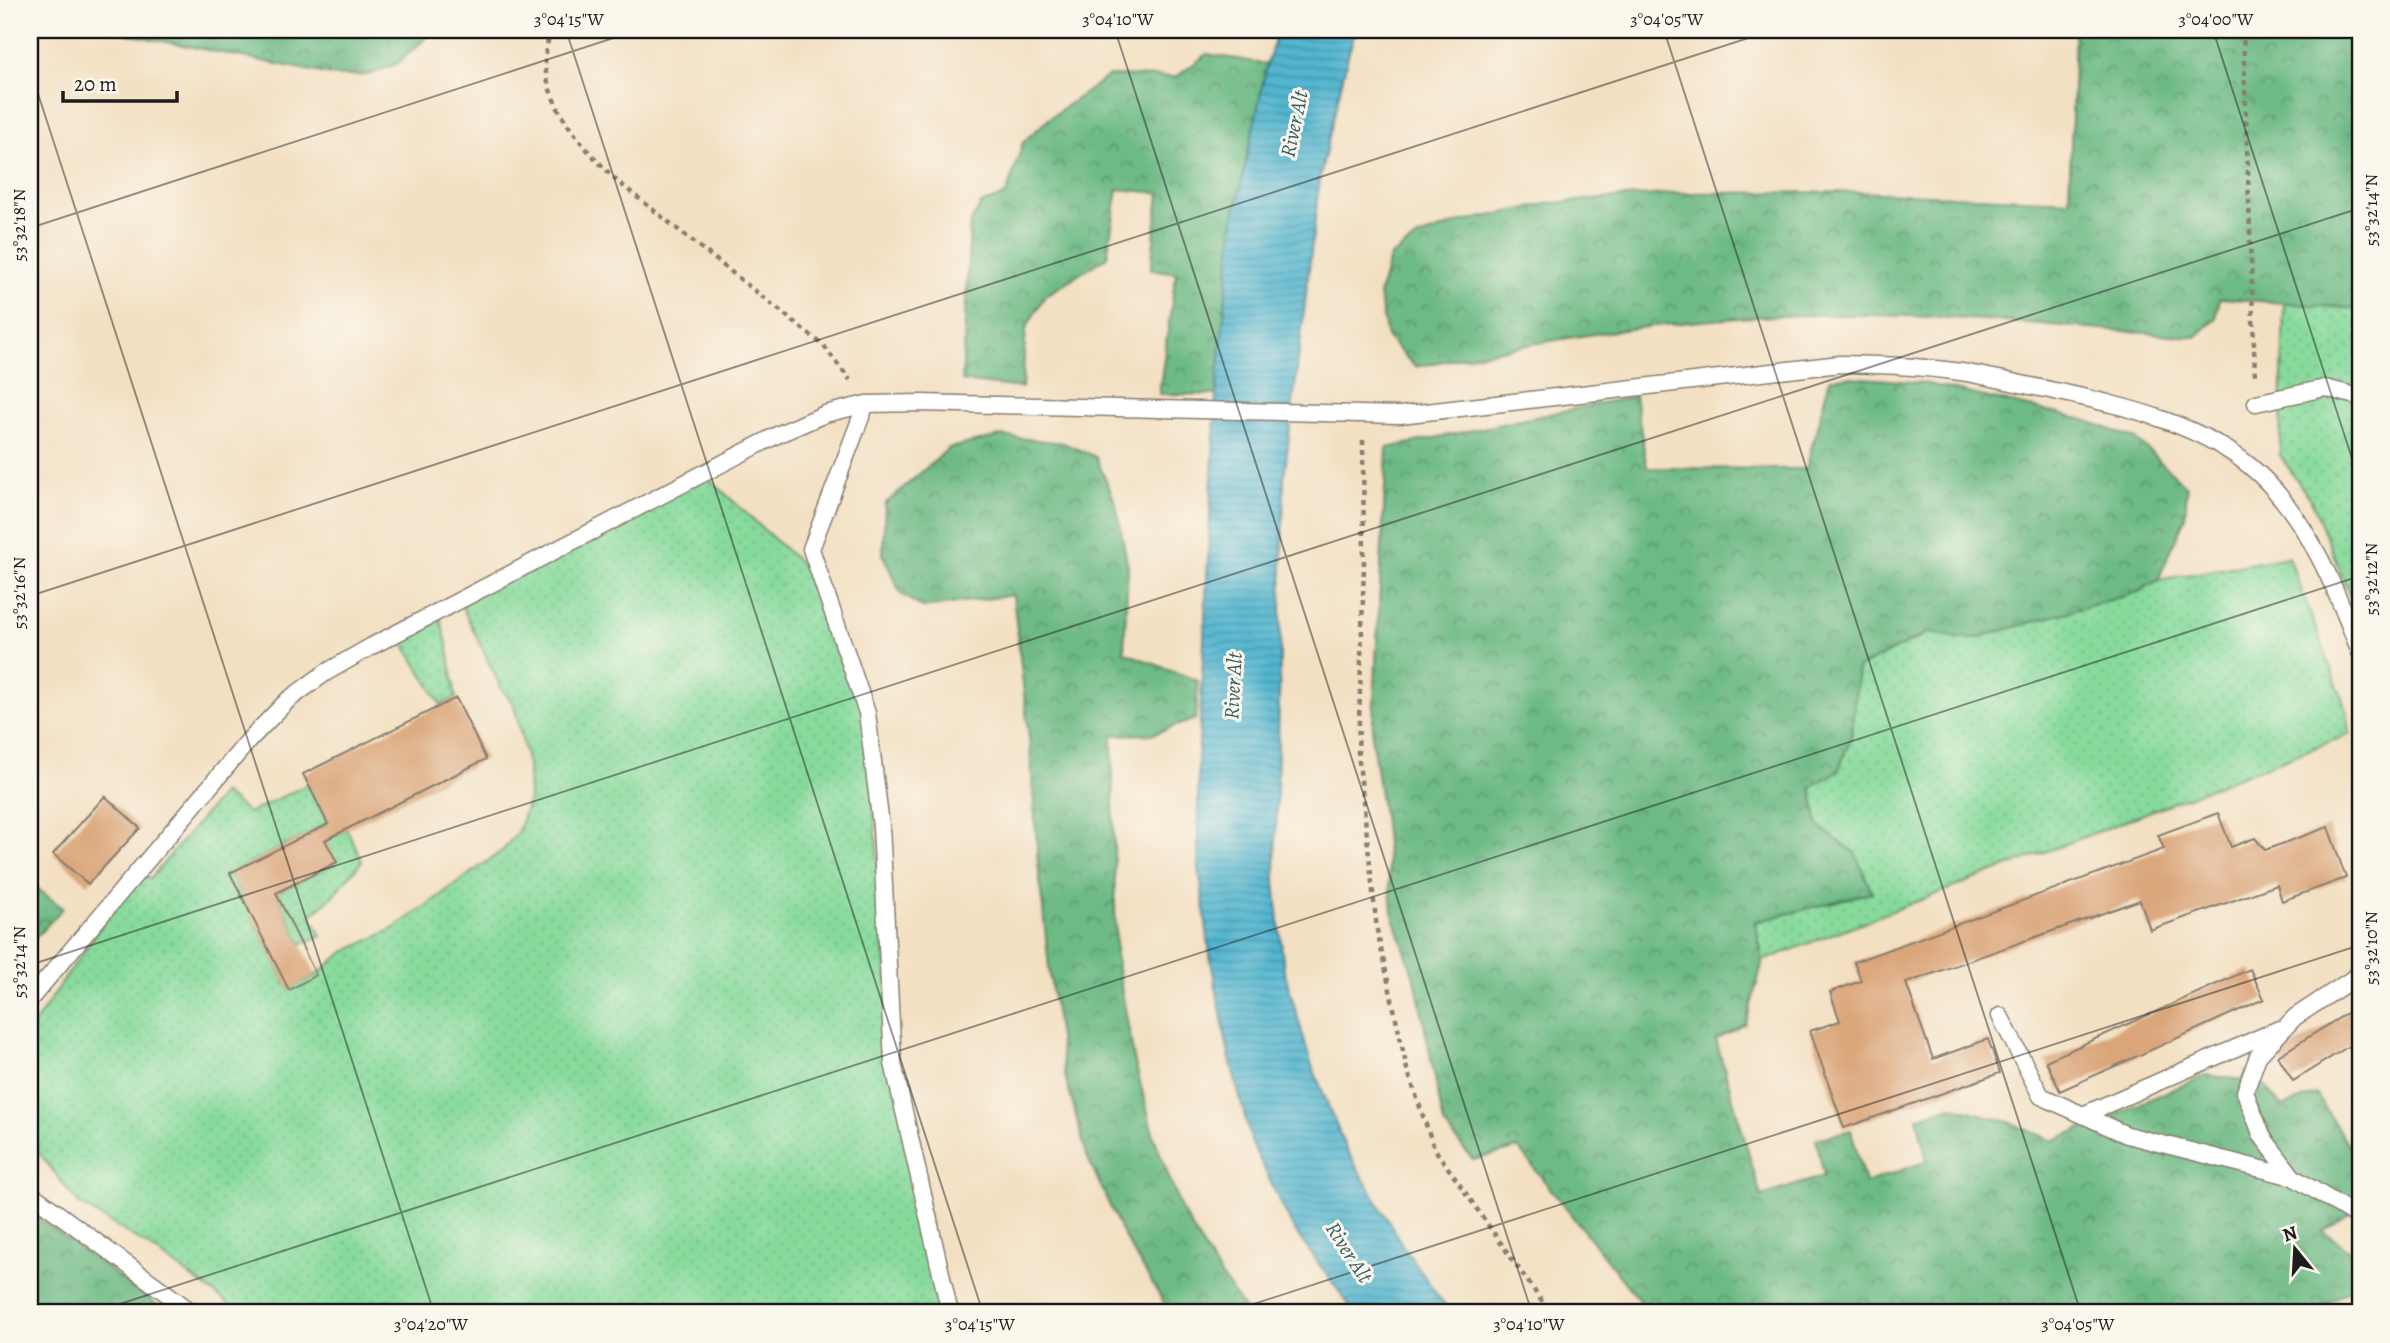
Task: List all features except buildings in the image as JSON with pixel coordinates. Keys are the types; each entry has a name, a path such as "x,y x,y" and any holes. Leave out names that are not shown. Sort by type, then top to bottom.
{"lane":[{"path":"30,999 250,739 288,700 325,673 397,632 779,434 825,415 866,404 1400,415 1840,364 1961,372 2120,405 2175,424 2224,447 2259,474 2297,518 2324,565 2360,652"},
{"path":"2256,403 2325,388 2360,397"},
{"path":"866,404 811,549 867,713 881,825 893,1063 950,1313"},
{"path":"2293,1177 2262,1136 2245,1092 2258,1056 2295,1017 2360,974"},
{"path":"2000,1016 2041,1096 2127,1135 2293,1177 2360,1218"},
{"path":"2083,1115 2287,1026"},
{"path":"30,1193 193,1313"}],"path":[{"path":"552,30 546,64 551,92 564,119 590,154 617,181 823,345 839,363 866,404"},
{"path":"2243,30 2256,403"},
{"path":"1355,415 1364,566 1358,752 1377,930 1407,1069 1434,1148 1550,1313"}],"green space":[{"path":"107,30 435,30 397,64 368,75 337,76"},
{"path":"2075,30 2360,30 2360,309 2220,298 2216,318 2196,337 1910,316 1814,315 1714,320 1613,331 1415,367 1387,337 1379,295 1390,257 1416,238 1461,222 1551,203 1677,193 1858,192 2069,201"},
{"path":"1207,54 1267,64 1234,217 1216,395 1159,394 1176,273 1151,269 1159,193 1118,189 1107,257 1045,296 1026,328 1022,388 962,381 970,224 981,204 1006,195 1023,142 1052,116 1109,76 1176,77"},
{"path":"2284,303 2360,309 2360,621 2313,504 2280,455"},
{"path":"1853,377 1924,383 2085,420 2136,439 2187,487 2185,518 2158,580 2138,592 1969,640 1929,632 1858,668 1851,737 1838,771 1811,787 1818,826 1855,853 1872,892 1755,922 1763,961 1746,1024 1716,1040 1761,1196 1824,1176 1816,1139 1851,1130 1865,1183 1927,1161 1917,1118 1951,1106 2009,1122 2053,1141 2206,1075 2263,1083 2282,1107 2316,1094 2351,1149 2360,1144 2360,1206 2323,1231 2360,1258 2360,1284 2310,1313 1649,1313 1518,1148 1473,1160 1444,1124 1416,983 1392,912 1384,822 1372,741 1387,448 1635,396 1647,468 1806,469 1830,378"},
{"path":"1001,436 1063,443 1096,457 1116,504 1128,567 1124,652 1198,681 1196,719 1153,734 1112,735 1116,958 1134,1059 1154,1137 1181,1209 1213,1264 1247,1313 1170,1313 1123,1235 1087,1156 1064,1072 1050,977 1030,747 1013,595 923,608 901,594 883,555 885,504 949,448"},
{"path":"703,473 802,565 867,713 893,1063 950,1313 242,1313 147,1245 78,1203 30,1141 30,1030 139,870 150,879 223,793 249,813 308,784 328,824 230,873 289,989 316,975 344,952 395,928 503,850 518,831 529,799 528,765 514,705 501,688 459,600"},
{"path":"2289,557 2347,711 2350,734 1763,961 1755,922 1872,892 1855,853 1818,826 1811,786 1838,771 1851,737 1858,668 1930,632 1969,640 2138,592 2158,580"},
{"path":"438,611 447,643 456,698 441,705 397,632"},
{"path":"347,829 362,861 331,898 311,915 321,936 301,944 276,893 336,863 325,840"},
{"path":"30,883 63,908 30,944"},
{"path":"30,1212 168,1313 30,1313"}],"water":[{"name":"River Alt","path":"1278,30 1356,30 1320,177 1284,479 1275,881 1284,970 1311,1063 1345,1147 1403,1246 1450,1313 1355,1313 1294,1230 1252,1144 1229,1056 1210,955 1198,861 1198,761 1216,395 1234,217 1267,64"}]}
